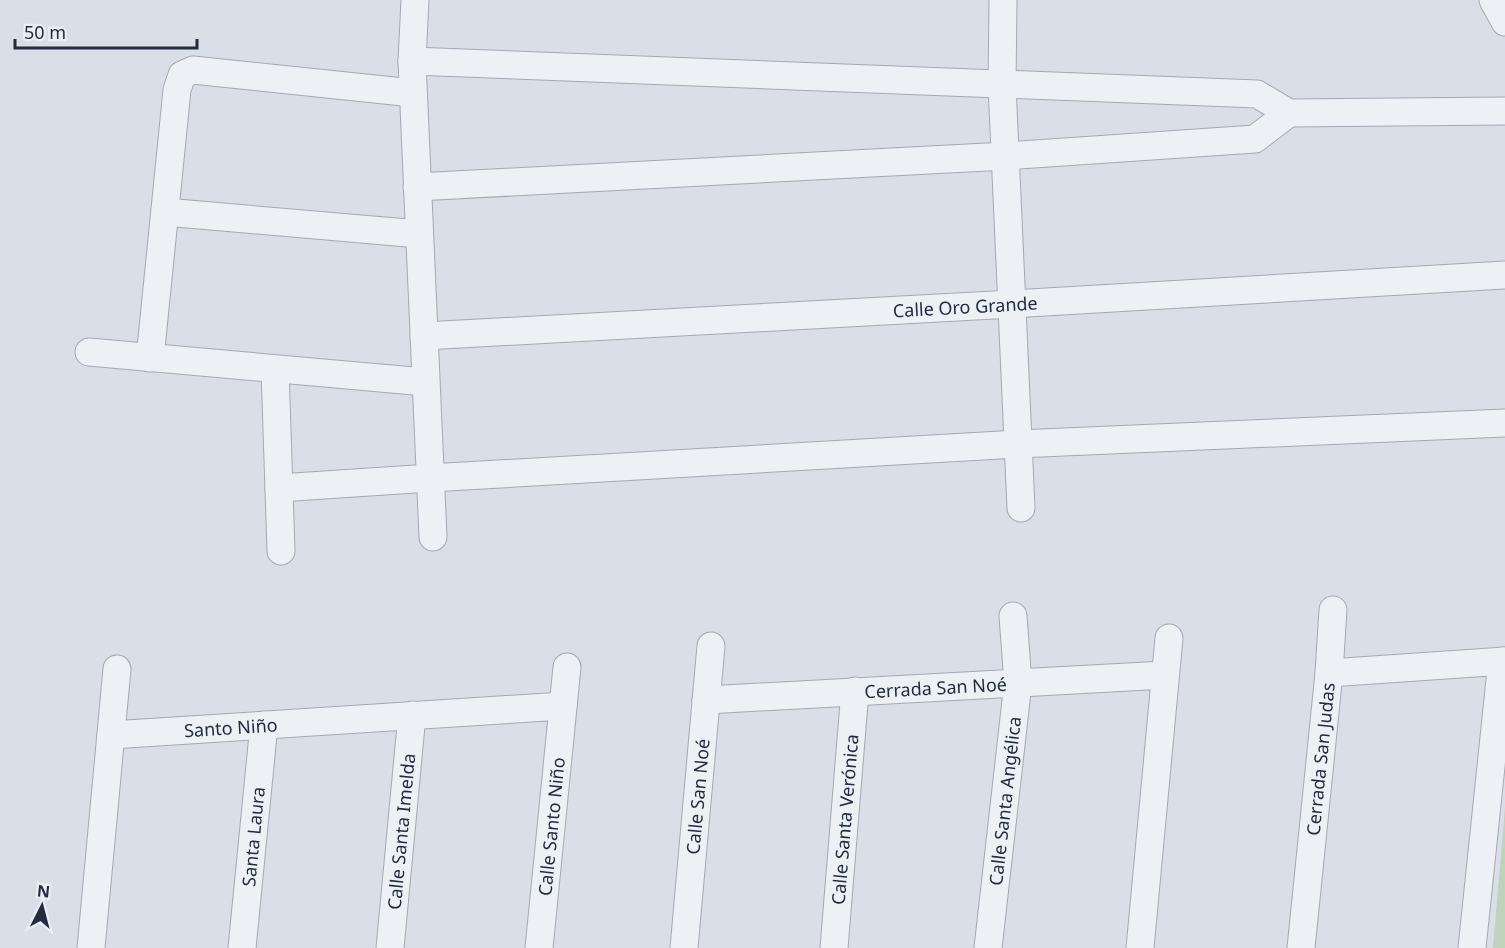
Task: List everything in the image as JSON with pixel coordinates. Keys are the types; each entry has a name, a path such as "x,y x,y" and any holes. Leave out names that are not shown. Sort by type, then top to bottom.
{"street":[{"path":"414,0 413,93 433,537"},
{"path":"1003,0 1002,85 1021,508"},
{"path":"1493,0 1505,22"},
{"path":"412,61 1257,94 1288,114 1505,111"},
{"path":"150,358 177,90 182,75 193,70 413,93"},
{"path":"417,187 1006,156 1255,139 1288,114"},
{"path":"165,212 419,234"},
{"name":"Calle Oro Grande","path":"424,336 1505,275"},
{"path":"89,352 425,382"},
{"path":"275,369 281,550"},
{"path":"279,488 1018,444 1505,423"},
{"path":"1329,673 1333,610"},
{"name":"Calle Santa Angélica","path":"988,948 1018,683 1013,616"},
{"path":"1140,948 1169,638"},
{"name":"Calle San Noé","path":"684,948 711,646"},
{"path":"1472,948 1504,661"},
{"name":"Cerrada San Judas","path":"1301,948 1329,673 1504,661"},
{"name":"Calle Santo Niño","path":"539,948 567,667"},
{"path":"91,948 117,669"},
{"name":"Cerrada San Noé","path":"706,700 1165,675"},
{"name":"Calle Santa Verónica","path":"834,948 855,691"},
{"name":"Santo Niño","path":"111,735 563,706"},
{"name":"Calle Santa Imelda","path":"390,948 412,715"},
{"name":"Santa Laura","path":"242,948 264,725"}],"green space":[{"path":"1505,807 1505,948 1493,948"}]}
